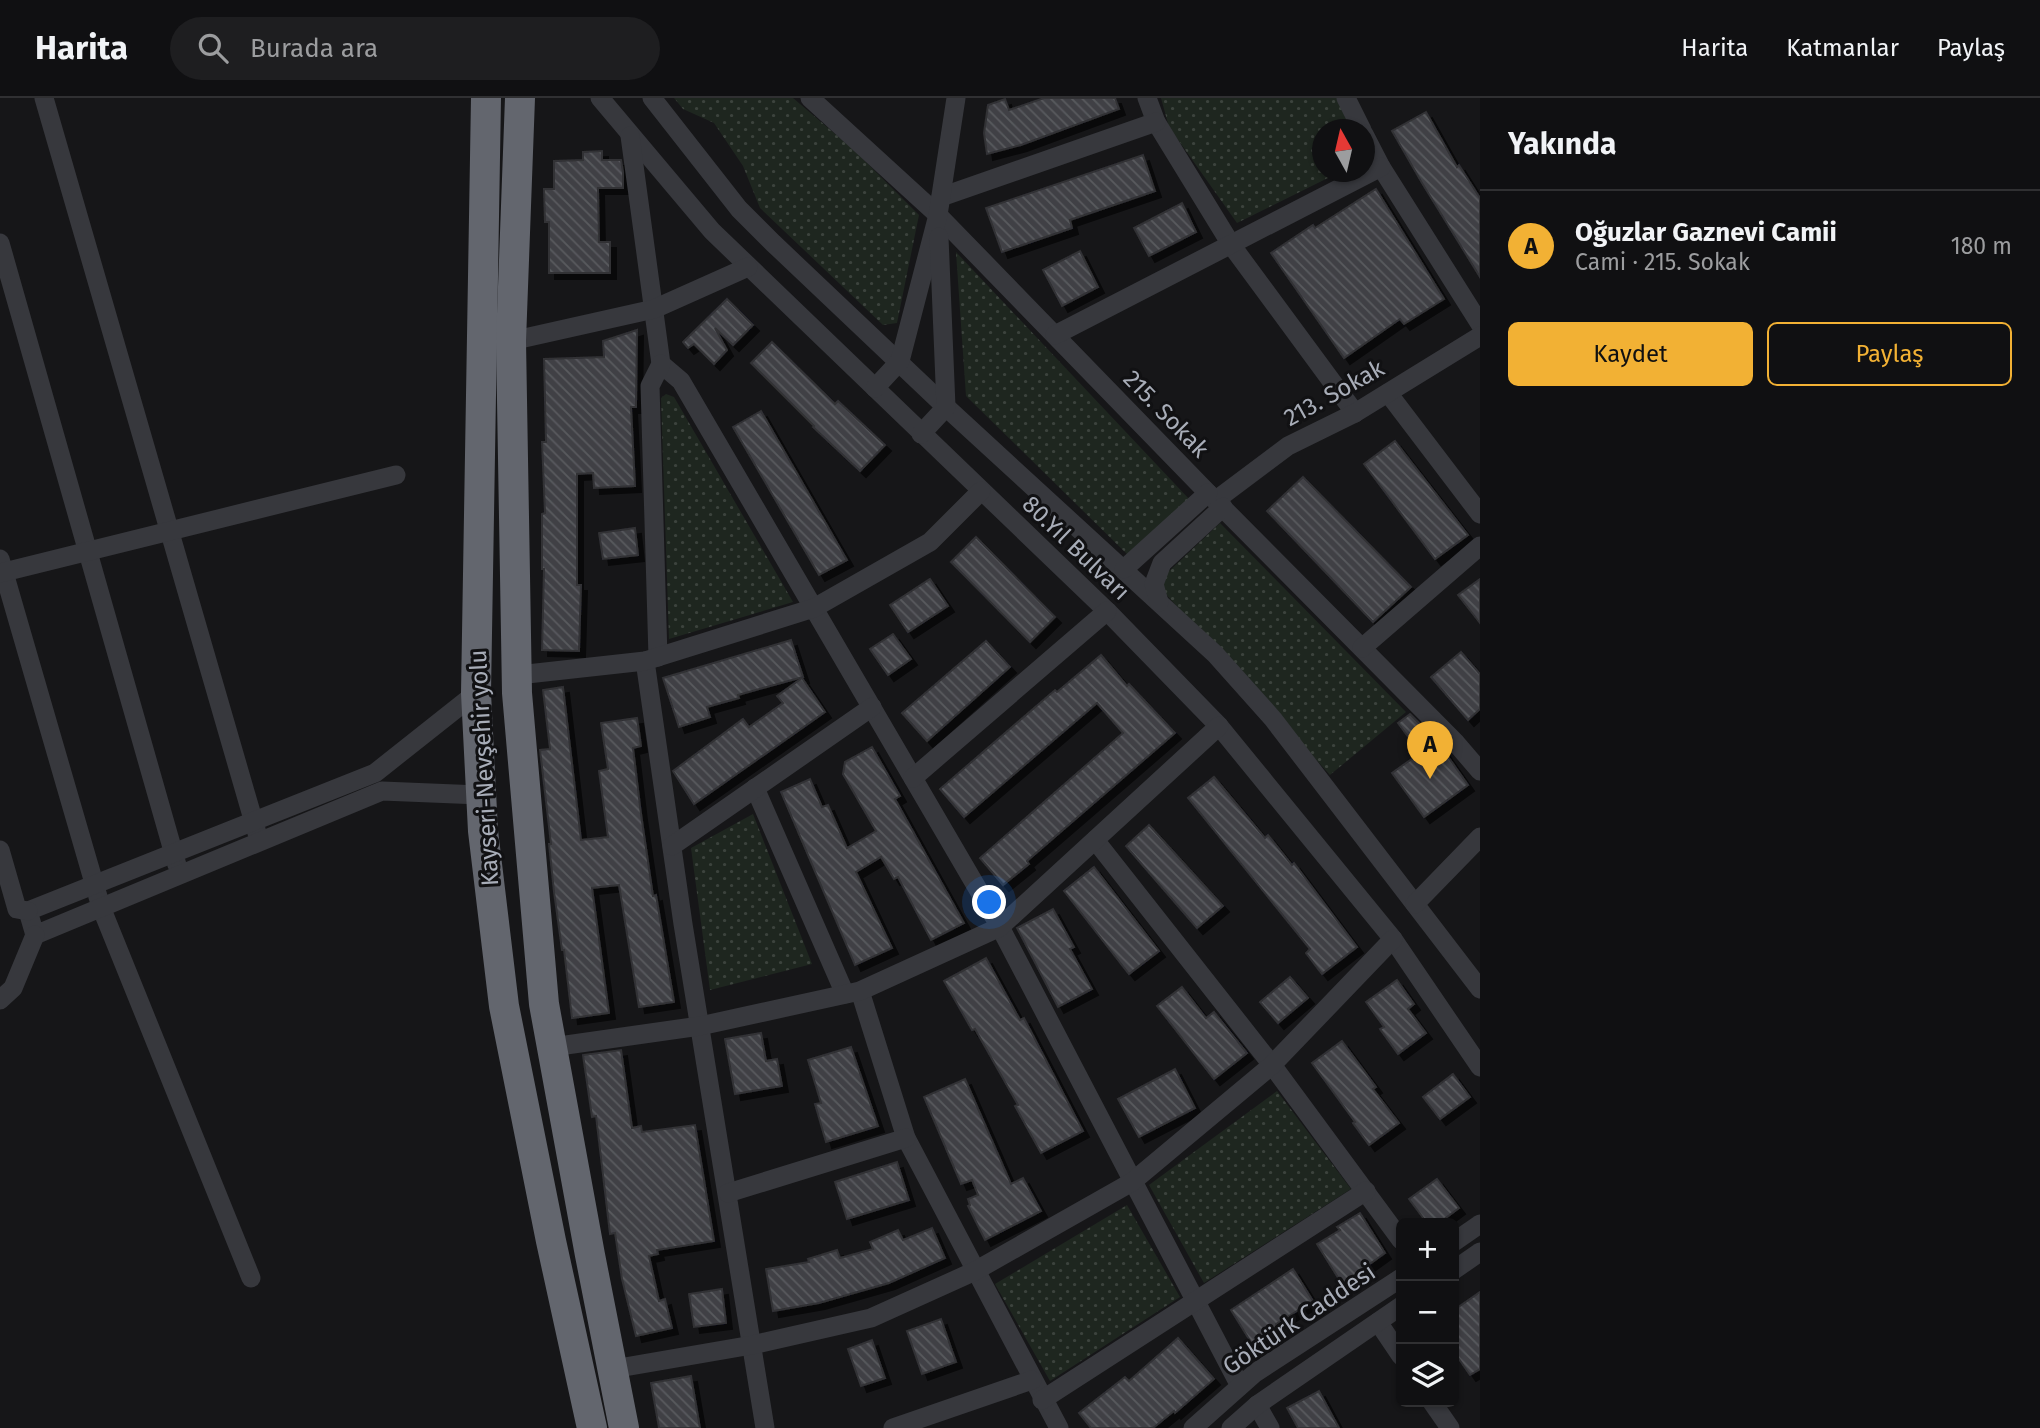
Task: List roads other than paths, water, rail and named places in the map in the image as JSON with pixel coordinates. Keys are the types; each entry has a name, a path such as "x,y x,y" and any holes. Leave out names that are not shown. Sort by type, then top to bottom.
{"highway":[{"name":"Kayseri-Nevşehir yolu","path":"486,98 477,693 480,795 504,1006 592,1428"},
{"name":"Kayseri-Nevşehir yolu","path":"520,98 512,341 517,693 544,1004 624,1428"}],"street":[{"path":"44,98 260,841"},
{"name":"80.Yıl Bulvarı","path":"600,98 712,231 1107,611 1219,726 1394,939 1480,1067"},
{"name":"80.Yıl Bulvarı","path":"652,98 739,209 946,407 1215,654 1273,719 1480,989"},
{"name":"215. Sokak","path":"810,98 940,206 1055,335 1455,741 1480,771"},
{"path":"875,388 900,361 940,206 956,98"},
{"path":"1147,98 1156,122 1232,246 1354,412"},
{"path":"1346,98 1356,119"},
{"path":"940,206 1156,122"},
{"path":"630,135 661,364 650,386 651,659 672,846 765,1428"},
{"path":"1375,156 1480,324"},
{"path":"1055,335 1381,167"},
{"path":"920,433 946,407 940,206"},
{"path":"0,243 180,875"},
{"path":"512,341 653,309 748,267"},
{"name":"213. Sokak","path":"1124,569 1288,446 1388,393 1480,336"},
{"path":"661,364 681,381 1000,928 1240,1386"},
{"path":"1388,393 1480,514"},
{"path":"251,1278 101,907 1,568 88,551 397,475"},
{"path":"517,675 651,659 814,608 930,542 981,491"},
{"name":"213. Sokak","path":"1159,602 1154,584 1162,563 1216,500"},
{"path":"1362,648 1480,546"},
{"path":"913,778 1107,611"},
{"path":"0,850 17,909 28,911 375,773 477,693"},
{"path":"672,846 872,707"},
{"path":"552,1047 700,1026 853,993 1000,928 1219,726"},
{"path":"755,788 853,993 906,1138 1059,1428"},
{"path":"35,934 382,791 480,795"},
{"path":"1415,904 1480,837"},
{"path":"1095,840 1272,1065 1396,1233"},
{"path":"0,1000 13,988 35,934 28,911"},
{"path":"613,1369 752,1345 871,1318 975,1271 1132,1182 1272,1065 1394,939"},
{"path":"728,1193 906,1138"},
{"path":"1042,1400 1366,1191"},
{"path":"1459,1239 1480,1224"},
{"path":"1459,1267 1480,1252"},
{"name":"Göktürk Caddesi","path":"1193,1428 1255,1373 1398,1281"},
{"name":"Göktürk Caddesi","path":"1231,1428 1257,1405 1396,1309"},
{"path":"1378,1322 1396,1349"},
{"path":"893,1428 1032,1380"},
{"path":"1257,1405 1270,1428"},
{"path":"1435,1407 1450,1428"}],"place":[{"name":"Oğuzlar Gaznevi Camii","path":"1430,779"}]}
